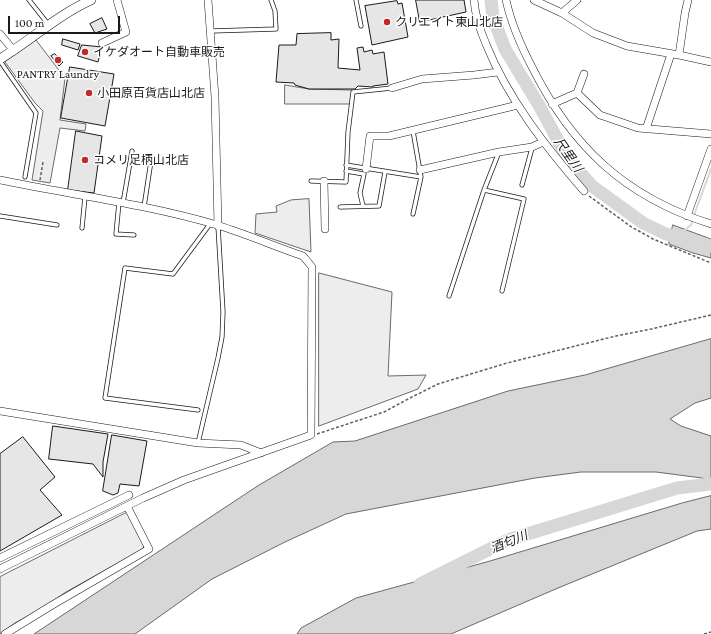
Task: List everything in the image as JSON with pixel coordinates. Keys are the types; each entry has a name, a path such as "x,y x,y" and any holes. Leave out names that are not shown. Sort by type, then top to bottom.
{"main road":[{"path":"0,60 49,24 78,6 92,0"}],"street":[{"path":"102,43 126,32 117,0"},
{"path":"208,0 215,97 214,225"},
{"path":"474,0 474,7 482,34 498,72 543,142 584,192"},
{"path":"506,0 508,10 522,47 552,104 583,145 608,170 640,193 688,217 711,224"},
{"path":"534,0 562,13 593,33 627,46 711,62"},
{"path":"562,13 577,0"},
{"path":"679,55 688,0"},
{"path":"0,34 14,51"},
{"path":"646,129 671,54"},
{"path":"392,88 422,79 498,72"},
{"path":"552,104 577,92 584,74"},
{"path":"577,92 600,116 638,128 711,134"},
{"path":"366,169 370,136 389,136 413,131 518,105"},
{"path":"420,174 499,152 532,147 543,142"},
{"path":"688,217 711,149"},
{"path":"0,180 121,203 214,225 303,256 312,267 312,435 184,480 127,506 0,569"},
{"path":"324,181 325,229"},
{"path":"0,411 198,443 241,445 261,453"},
{"path":"0,558 128,495"},
{"path":"5,634 149,549 127,506"}],"lane":[{"path":"29,0 49,24"},
{"path":"211,31 276,30 275,11 271,0"},
{"path":"356,0 361,26"},
{"path":"0,60 36,113 25,177"},
{"path":"311,181 346,182 348,132 353,92 392,88"},
{"path":"413,131 420,174 413,214"},
{"path":"522,185 532,147"},
{"path":"132,152 116,234 134,235"},
{"path":"449,296 484,190 499,152"},
{"path":"144,208 151,161"},
{"path":"346,165 385,172 420,174"},
{"path":"346,172 364,174 360,193 363,206"},
{"path":"340,206 379,206 385,172"},
{"path":"484,190 524,198 502,291"},
{"path":"82,228 85,197"},
{"path":"0,216 57,225"},
{"path":"198,410 105,398 124,268 173,274 214,225"},
{"path":"198,443 222,337 223,312 214,225"}],"path":[{"path":"39,188 42,162"},
{"path":"584,192 630,226 653,239 711,263"},
{"path":"312,435 384,412 438,384 507,363 616,336 711,315"},
{"path":"704,634 711,632"}],"shaded area":[{"path":"36,40 65,78 60,120 86,124 85,131 60,128 50,183 32,180 43,111 35,103 5,62"},
{"path":"285,85 309,89 352,90 350,104 285,104"},
{"path":"309,199 311,252 255,233 256,214 277,212 276,206 291,200"},
{"path":"673,225 711,239 711,258 669,244"},
{"path":"319,273 392,292 388,376 426,375 418,389 319,426"},
{"path":"711,339 711,398 695,403 670,419 681,426 711,436 711,482 702,478 656,472 581,472 535,478 346,514 285,542 212,579 135,634 34,634 259,485 333,442 355,441 508,391 585,375"},
{"path":"711,496 711,529 697,531 451,634 297,634 301,628 356,598 490,561 682,503"},
{"path":"128,512 144,544 143,549 66,592 41,609 15,623 0,634 0,577"}],"building":[{"path":"416,0 464,0 466,12 420,22"},
{"path":"397,1 398,4 402,3 408,37 372,45 365,6"},
{"path":"102,18 107,29 95,33 90,24"},
{"path":"331,33 331,40 339,39 338,68 360,70 357,48 363,47 364,52 372,50 373,54 384,52 388,84 373,87 358,86 355,89 309,89 295,85 294,83 276,82 279,45 296,45 297,34"},
{"path":"63,39 80,44 78,50 62,45"},
{"path":"82,45 102,47 98,62 78,56"},
{"path":"55,54 63,62 59,66 51,56"},
{"path":"70,67 114,74 105,126 61,118"},
{"path":"76,131 102,136 94,193 68,190"},
{"path":"53,426 108,434 103,462 103,477 93,464 49,459"},
{"path":"112,435 147,441 139,486 120,484 118,493 113,495 103,491"},
{"path":"23,437 55,477 40,490 62,515 0,551 0,454"}],"waterway":[{"name":"尺里川","path":"491,0 493,17 505,49 540,107 568,159 592,186 643,223 666,234 711,246"},
{"path":"694,215 711,169"},
{"path":"685,230 691,225 693,219"},
{"name":"酒匂川","path":"420,584 508,540 677,488 711,484"}],"place":[{"name":"クリエイト東山北店","path":"387,22"},
{"name":"イケダオート自動車販売","path":"85,52"},
{"name":"PANTRY Laundry","path":"58,60"},
{"name":"小田原百貨店山北店","path":"89,93"},
{"name":"コメリ足柄山北店","path":"85,160"}]}
